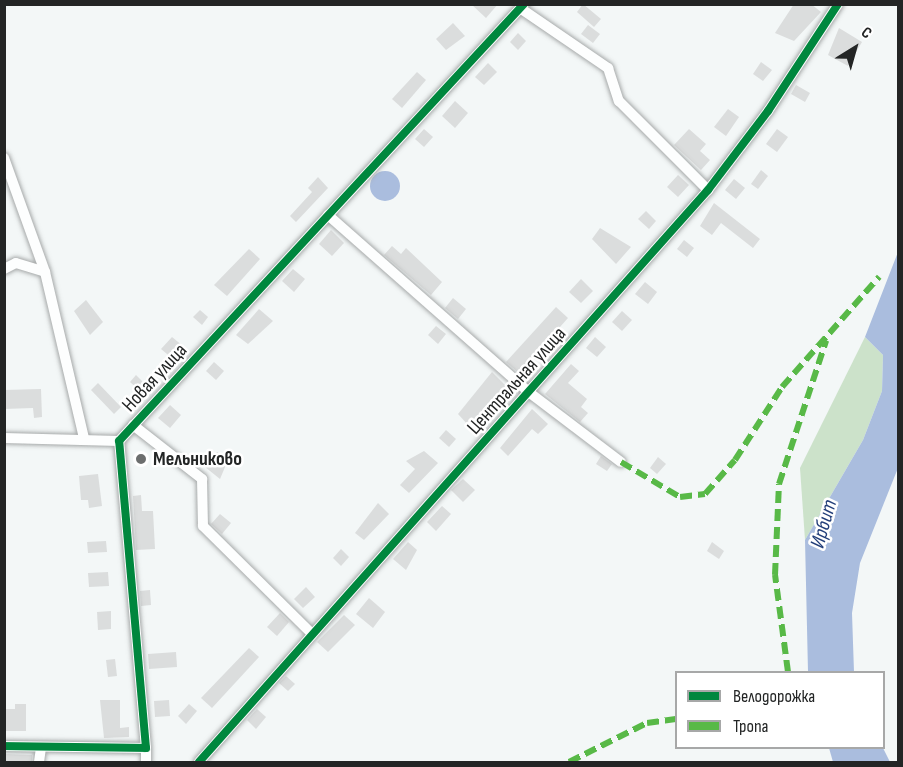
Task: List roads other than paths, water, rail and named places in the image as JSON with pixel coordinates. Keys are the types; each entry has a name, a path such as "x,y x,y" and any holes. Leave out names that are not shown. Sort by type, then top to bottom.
{"street":[{"name":"Центральная улица","path":"199,762 310,632 530,393 708,190 768,111 838,4"},
{"path":"522,6 608,68 619,101 708,190"},
{"name":"Новая улица","path":"146,748 119,441 522,6"},
{"path":"4,158 45,272 84,438"},
{"path":"328,215 530,393 621,462"},
{"path":"4,269 16,264 45,272"},
{"path":"134,425 202,479 203,526 310,632"},
{"path":"4,438 84,438 119,441"},
{"path":"4,747 146,748 146,762"},
{"path":"39,762 41,747"}],"water":[{"path":"385,171 396,175 400,186 396,197 385,201 374,197 370,186 374,175"},
{"name":"Ирбит","path":"898,252 898,468 860,563 852,613 854,671 808,671 805,540 863,440 882,391 883,355 865,337"},
{"path":"829,749 884,749 890,762 833,762"}],"place":[{"name":"Мельниково","path":"141,459"}]}
